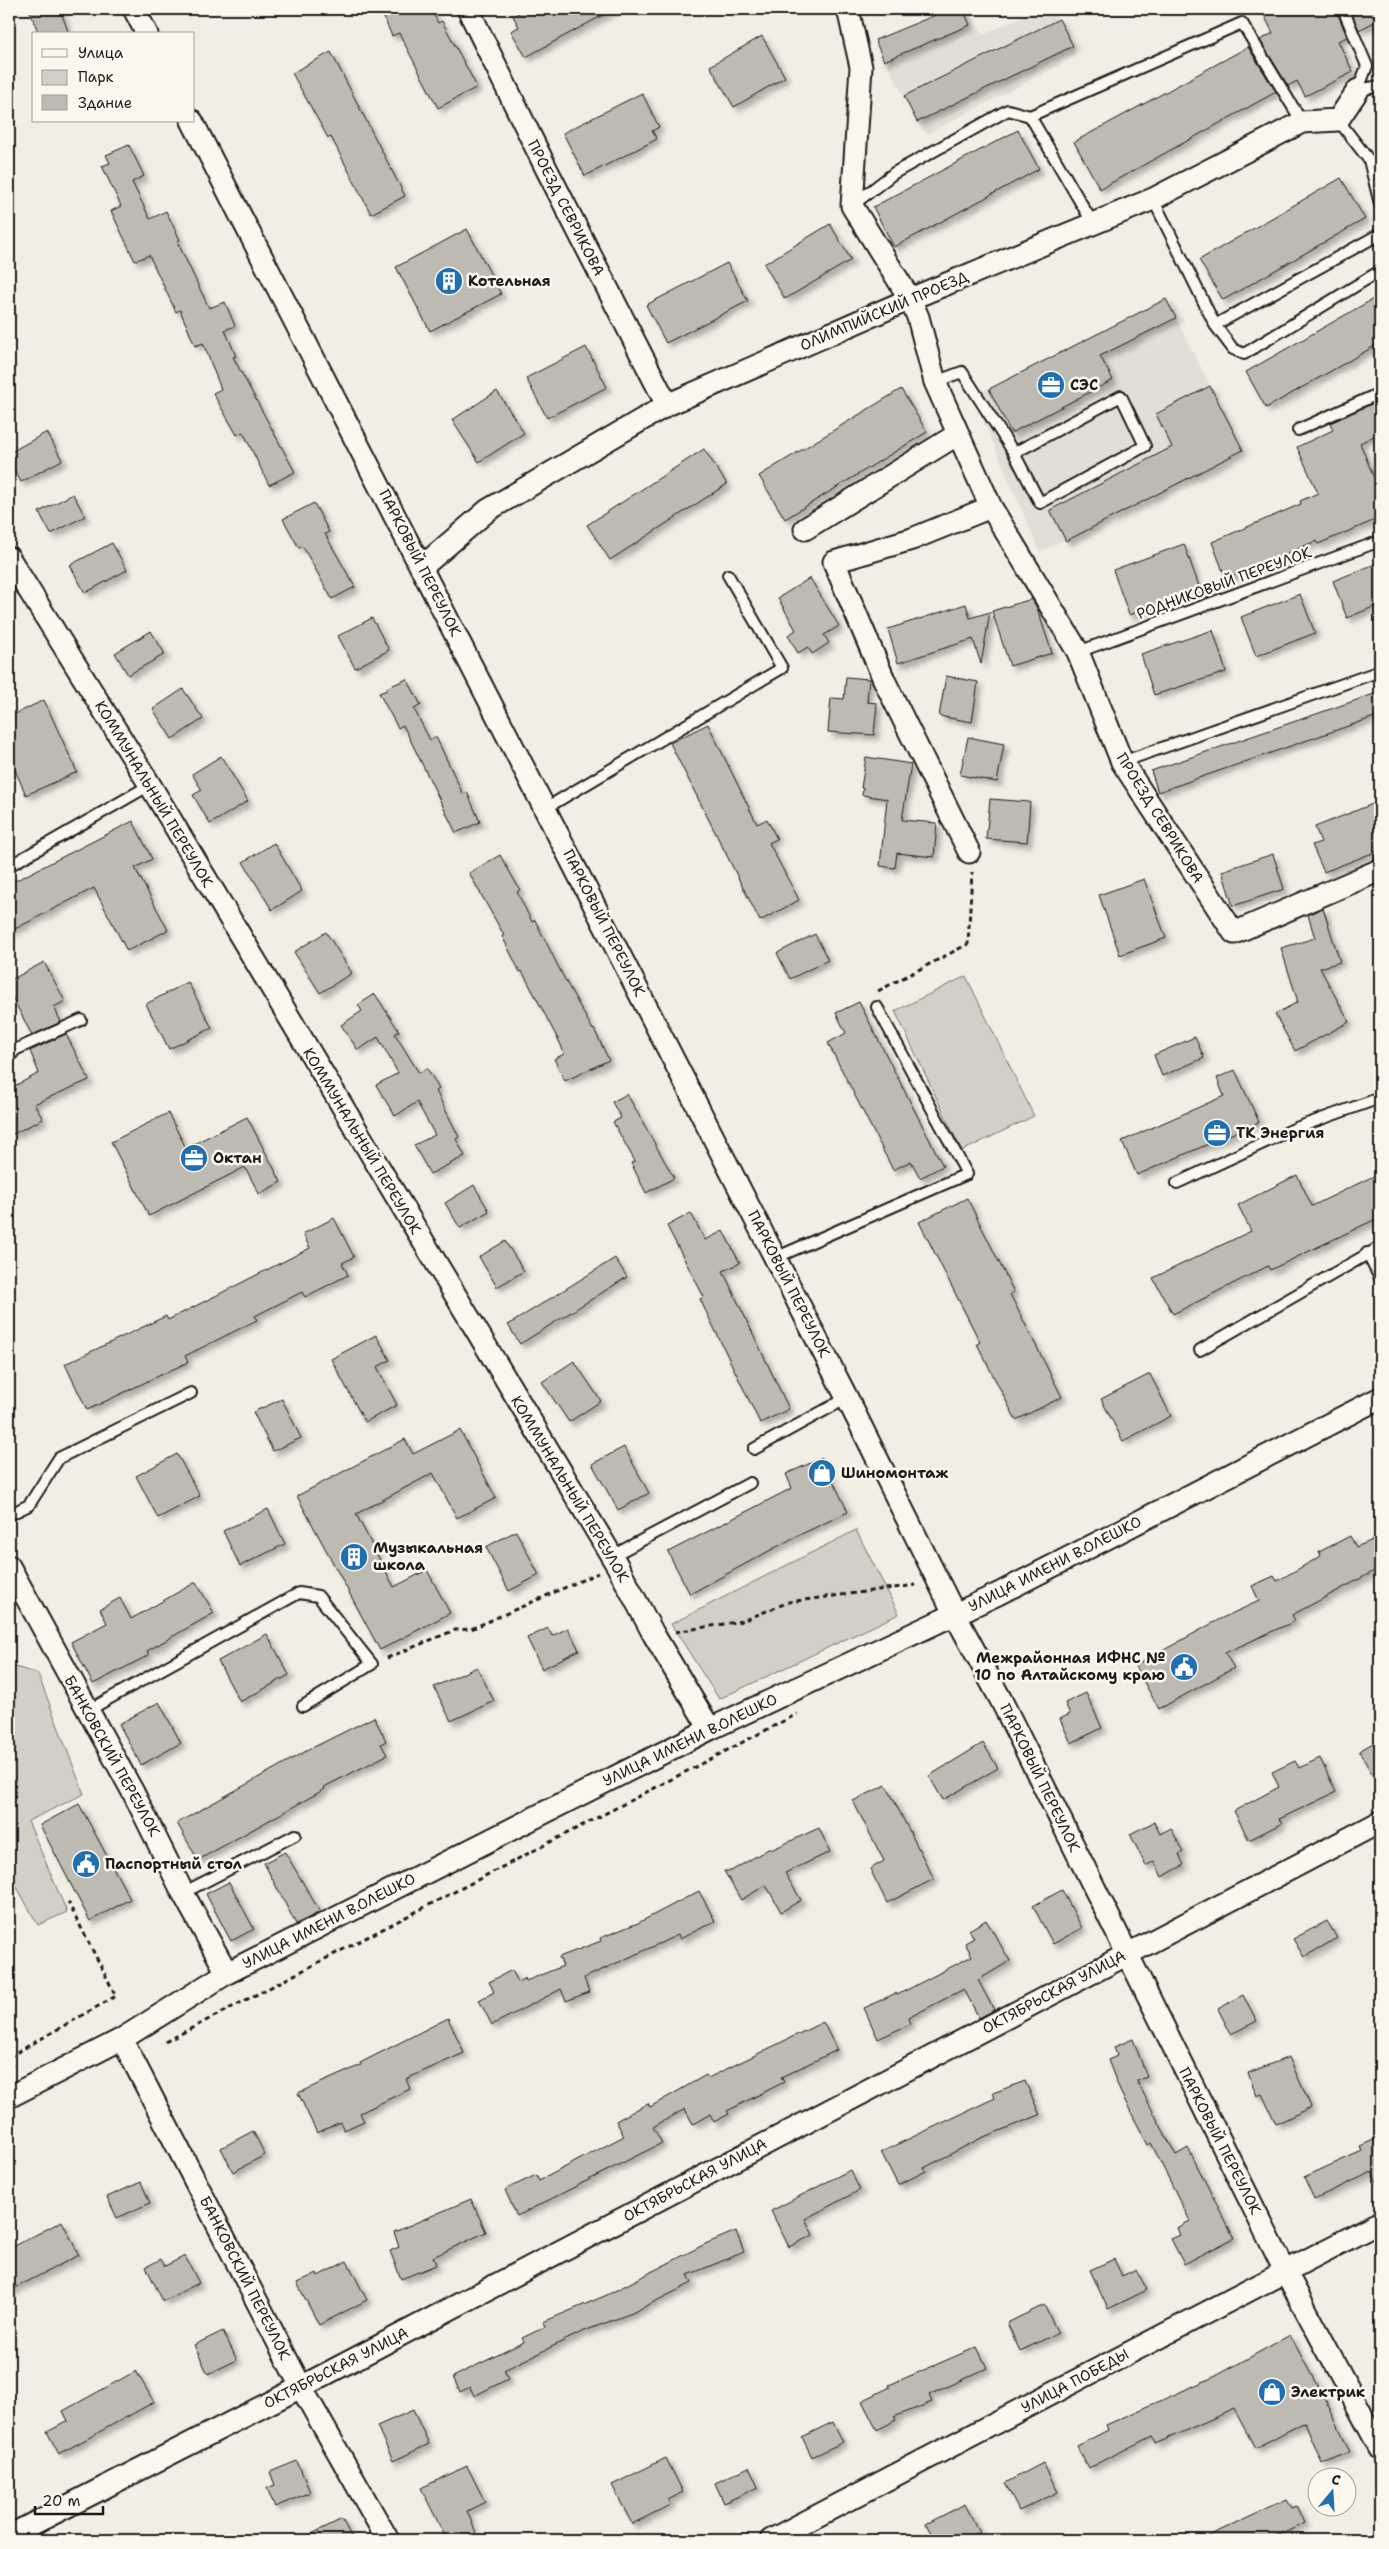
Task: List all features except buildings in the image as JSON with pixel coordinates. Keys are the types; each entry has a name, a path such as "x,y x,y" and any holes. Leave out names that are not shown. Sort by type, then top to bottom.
{"street":[{"path":"134,9 146,32"},
{"name":"ПРОЕЗД СЕВРИКОВА","path":"468,9 546,168 667,405"},
{"path":"848,9 861,67 852,206"},
{"path":"1338,120 1358,90"},
{"name":"ОЛИМПИЙСКИЙ ПРОЕЗД","path":"422,567 488,510 667,405 910,299 1092,222 1153,199 1302,122 1338,120"},
{"name":"ПАРКОВЫЙ ПЕРЕУЛОК","path":"193,122 848,1398 954,1613 1001,1700 1285,2271 1380,2448"},
{"name":"ПРОЕЗД СЕВРИКОВА","path":"852,206 910,299 918,317 935,382 991,507 1078,652 1122,762 1234,933 1380,870"},
{"path":"805,529 958,434"},
{"path":"968,852 885,682 834,562 912,539 991,507"},
{"name":"КОММУНАЛЬНЫЙ ПЕРЕУЛОК","path":"9,558 150,785 614,1560 654,1635 710,1728"},
{"name":"УЛИЦА ИМЕНИ В.ОЛЕШКО","path":"9,2097 122,2039 227,1973 710,1728 998,1594 1380,1398"},
{"name":"БАНКОВСКИЙ ПЕРЕУЛОК","path":"9,1566 134,1794 183,1893 227,1973"},
{"name":"ОКТЯБРЬСКАЯ УЛИЦА","path":"9,2536 301,2387 1380,1822"},
{"name":"БАНКОВСКИЙ ПЕРЕУЛОК","path":"122,2039 301,2387 388,2540"},
{"name":"УЛИЦА ПОБЕДЫ","path":"771,2540 1380,2222"}],"lane":[{"path":"1343,9 1368,66 1358,90"},
{"path":"852,206 894,172 1008,110 1030,116 1242,23 1302,122"},
{"path":"1358,90 1380,86"},
{"path":"1030,116 1092,222"},
{"path":"1338,120 1369,160 1380,204"},
{"path":"1153,199 1215,325 1233,349 1244,354 1380,271"},
{"path":"1215,325 1380,234"},
{"path":"935,382 962,372 1014,454 1040,503 1145,446 1121,396 1014,454"},
{"path":"1298,430 1380,392"},
{"name":"РОДНИКОВЫЙ ПЕРЕУЛОК","path":"1078,652 1380,541"},
{"path":"546,808 782,668 728,575"},
{"path":"1122,762 1380,671"},
{"path":"9,866 150,785"},
{"path":"775,1258 967,1174 877,1007"},
{"path":"9,1058 15,1050 81,1020"},
{"path":"1177,1183 1296,1128 1380,1098"},
{"path":"1200,1350 1380,1247"},
{"path":"1367,1253 1380,1278"},
{"path":"9,1515 30,1505 59,1458 191,1393"},
{"path":"754,1449 848,1398"},
{"path":"614,1560 750,1483"},
{"path":"87,1711 299,1593 318,1596 372,1664 303,1706"},
{"path":"183,1893 295,1835"}],"path":[{"path":"877,1007 870,995 968,944 973,875 968,852"},
{"path":"372,1664 455,1630 471,1629 614,1560"},
{"path":"654,1635 742,1621 789,1602 939,1582"},
{"path":"166,2042 801,1712"},
{"path":"9,2057 116,1996 68,1902"}],"shaded area":[{"path":"950,9 969,9 983,35 1037,9 1052,9 1073,46 1075,57 927,134 917,122 875,40"},
{"path":"1166,299 1243,450 1040,552 973,397"}],"green space":[{"path":"966,976 1034,1116 962,1151 895,1011"},
{"path":"856,1530 899,1614 719,1699 671,1624"},
{"path":"9,1665 38,1674 84,1794 28,1821 67,1912 38,1925 9,1873"}],"place":[{"name":"Котельная","path":"449,281"},
{"name":"СЭС","path":"1051,385"},
{"name":"ТК Энергия","path":"1217,1133"},
{"name":"Октан","path":"194,1158"},
{"name":"Шиномонтаж","path":"822,1473"},
{"name":"Музыкальная школа","path":"354,1557"},
{"name":"Межрайонная ИФНС № 10 по Алтайскому краю","path":"1184,1667"},
{"name":"Паспортный стол","path":"86,1864"},
{"name":"Электрик","path":"1272,2392"}]}
